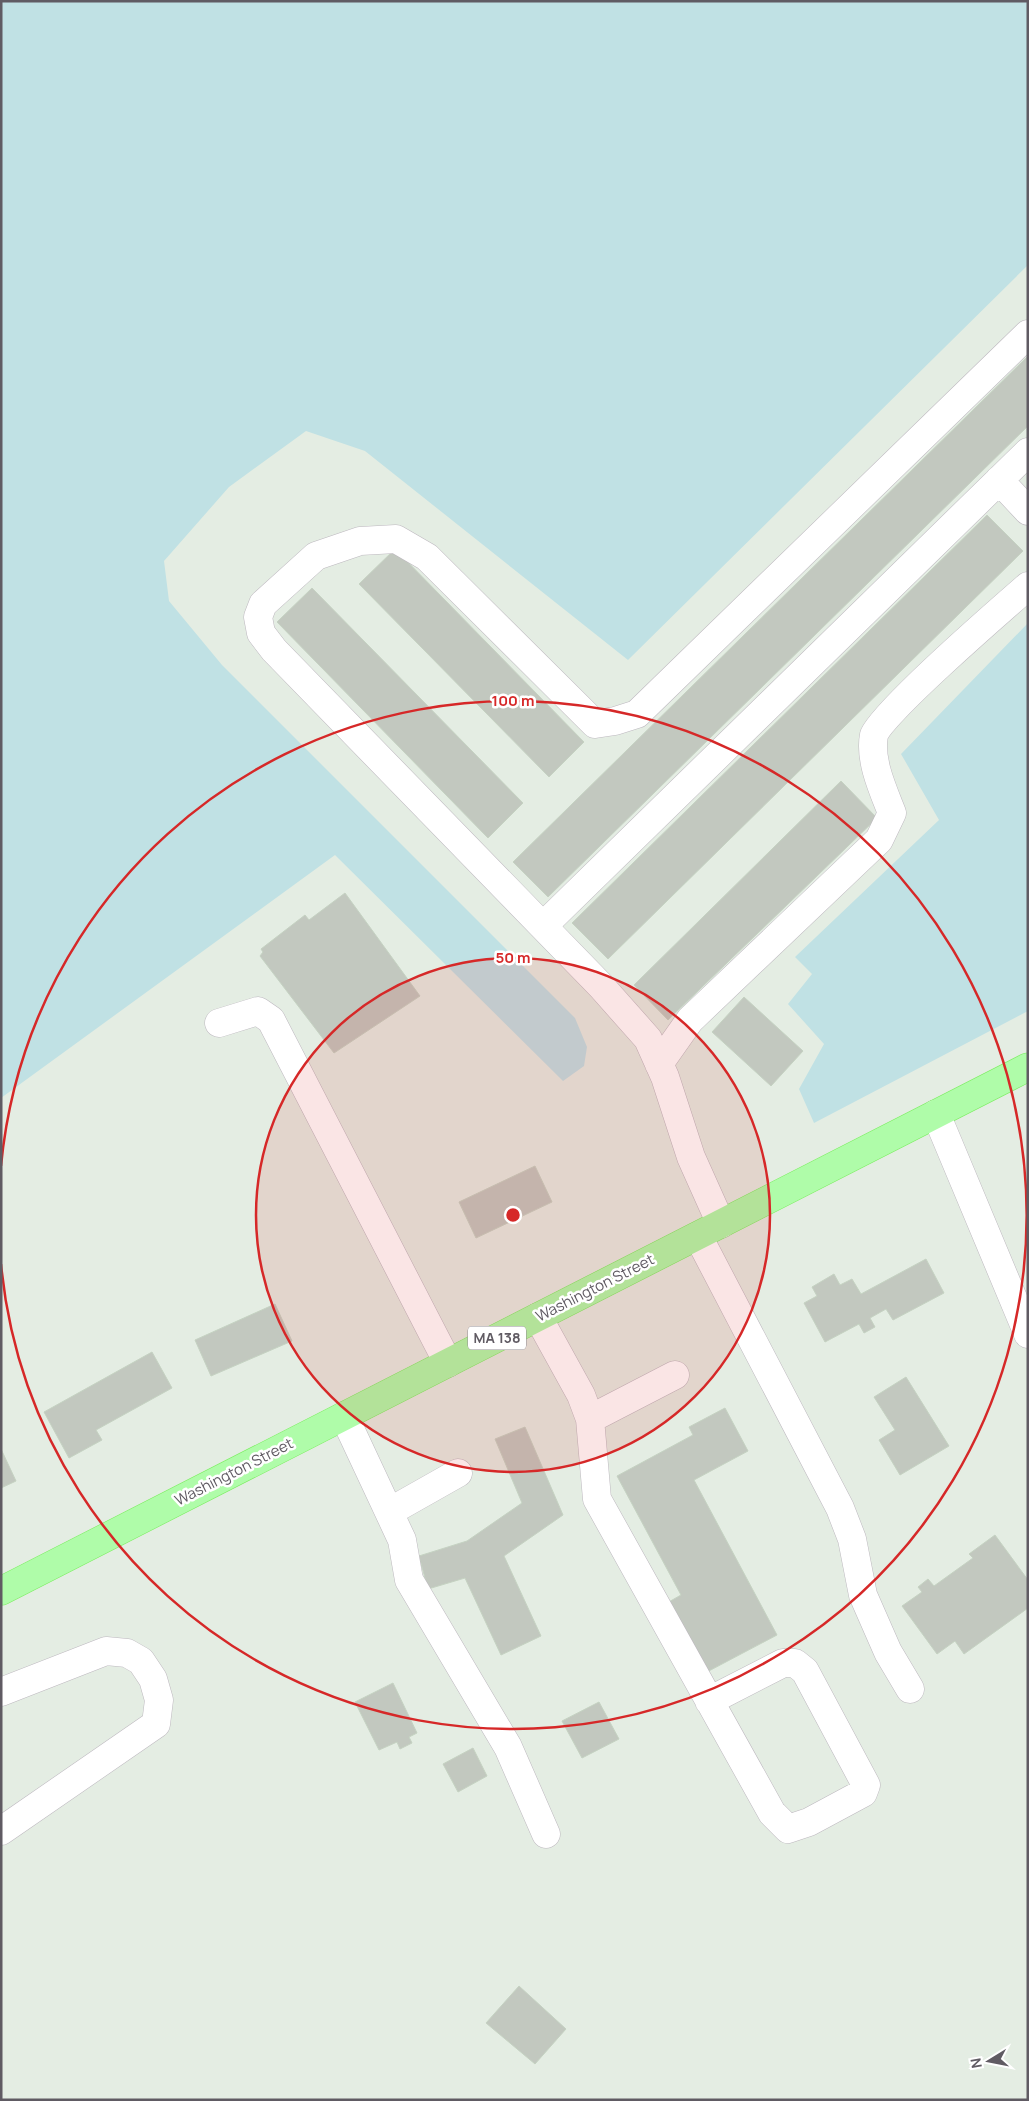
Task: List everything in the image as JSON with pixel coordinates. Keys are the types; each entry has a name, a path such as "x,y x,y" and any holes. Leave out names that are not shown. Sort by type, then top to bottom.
{"main road":[{"name":"Washington Street","path":"1,1591 1028,1067"}],"lane":[{"path":"910,1689 888,1652 863,1595 852,1539 840,1508 709,1230 691,1157 659,1064 648,1039 601,986 274,650 261,633 258,617 263,604 316,556 360,541 396,539 427,557 595,724 615,721 637,714 1028,334"},
{"path":"543,926 1028,452"},
{"path":"999,480 1028,511"},
{"path":"659,1064 690,1020 879,840 892,813 880,783 874,755 874,734 912,692 1028,586"},
{"path":"219,1023 258,1011 271,1020 448,1363"},
{"path":"936,1114 1028,1334"},
{"path":"538,1317 581,1395 590,1419 597,1499 772,1813 788,1829 809,1822 863,1793 866,1785 804,1671 795,1663 783,1663 710,1701"},
{"path":"590,1419 675,1375"},
{"path":"344,1416 402,1540 409,1580 508,1747 546,1834"},
{"path":"389,1512 458,1473"},
{"path":"1,1692 106,1651 127,1653 141,1661 153,1679 159,1700 156,1724 1,1831"}],"shaded area":[{"path":"1,1 1028,1 1028,265 628,660 365,451 306,431 229,487 164,561 169,601 222,665 575,1018 587,1047 584,1066 563,1081 335,855 1,1098"},
{"path":"1028,623 1028,1011 814,1123 799,1089 824,1044 788,1004 812,974 795,957 939,820 901,754"}],"building":[{"path":"1028,356 1028,426 548,897 513,862"},
{"path":"987,515 1023,551 608,959 572,923"},
{"path":"395,549 584,742 549,777 359,584"},
{"path":"312,588 523,803 488,838 277,622"},
{"path":"841,781 877,818 668,1020 634,985"},
{"path":"345,893 420,996 334,1053 260,956 263,952 261,949 305,915 309,920"},
{"path":"744,997 803,1051 771,1086 712,1032"},
{"path":"535,1166 552,1202 476,1238 459,1202"},
{"path":"926,1259 944,1293 893,1320 886,1309 870,1318 875,1327 864,1333 859,1324 825,1342 804,1303 817,1296 812,1287 834,1274 840,1285 852,1279 861,1294"},
{"path":"275,1304 292,1341 211,1376 195,1340"},
{"path":"152,1352 172,1388 96,1430 102,1440 69,1458 44,1412"},
{"path":"906,1377 949,1446 900,1475 879,1440 895,1430 874,1397"},
{"path":"725,1408 748,1451 694,1480 777,1635 705,1673 667,1603 681,1595 617,1476 693,1435 689,1427"},
{"path":"525,1427 563,1515 504,1556 541,1636 501,1655 465,1578 428,1589 419,1556 467,1541 522,1503 495,1439"},
{"path":"1,1449 16,1481 1,1488"},
{"path":"995,1535 1028,1580 1028,1608 964,1654 955,1641 937,1654 902,1606 922,1592 918,1587 928,1579 934,1586 973,1558 969,1554"},
{"path":"393,1683 417,1733 409,1737 412,1743 400,1749 397,1742 379,1750 355,1702"},
{"path":"599,1702 619,1739 582,1758 562,1721"},
{"path":"473,1748 487,1776 458,1792 443,1764"},
{"path":"519,1986 566,2029 535,2064 486,2023"}]}
